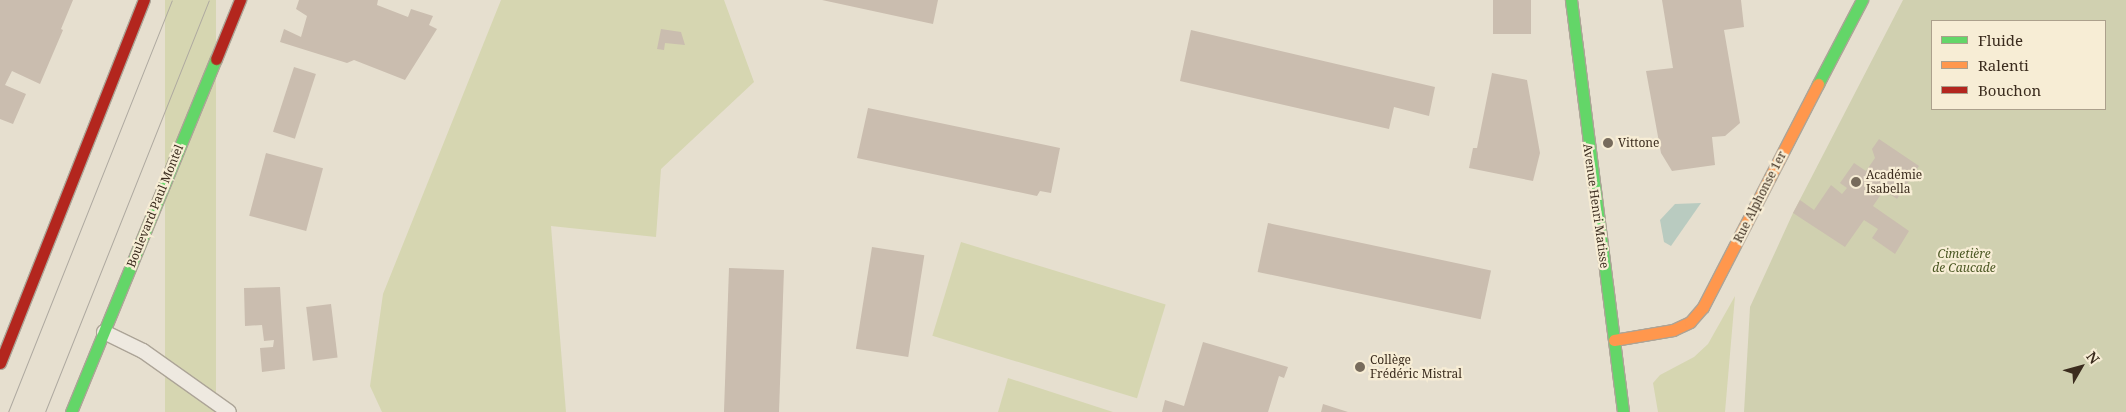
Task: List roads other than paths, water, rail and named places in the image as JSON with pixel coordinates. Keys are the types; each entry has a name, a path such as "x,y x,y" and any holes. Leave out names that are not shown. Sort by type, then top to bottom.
{"street":[{"path":"0,363 144,0"},
{"name":"Boulevard Paul Montel","path":"71,412 240,0"},
{"name":"Avenue Henri Matisse","path":"1571,0 1623,412"},
{"name":"Rue Alphonse 1er","path":"1614,340 1673,330 1690,322 1703,306 1862,0"}],"lane":[{"path":"104,332 138,348 229,412"}],"tram line":[{"path":"8,412 172,0"},
{"path":"45,412 209,0"}],"place":[{"name":"Vittone","path":"1608,143"},
{"name":"Académie Isabella","path":"1856,182"},
{"name":"Collège Frédéric Mistral","path":"1360,367"}],"park label":[{"name":"Cimetière de Caucade","path":"1964,261"}]}
